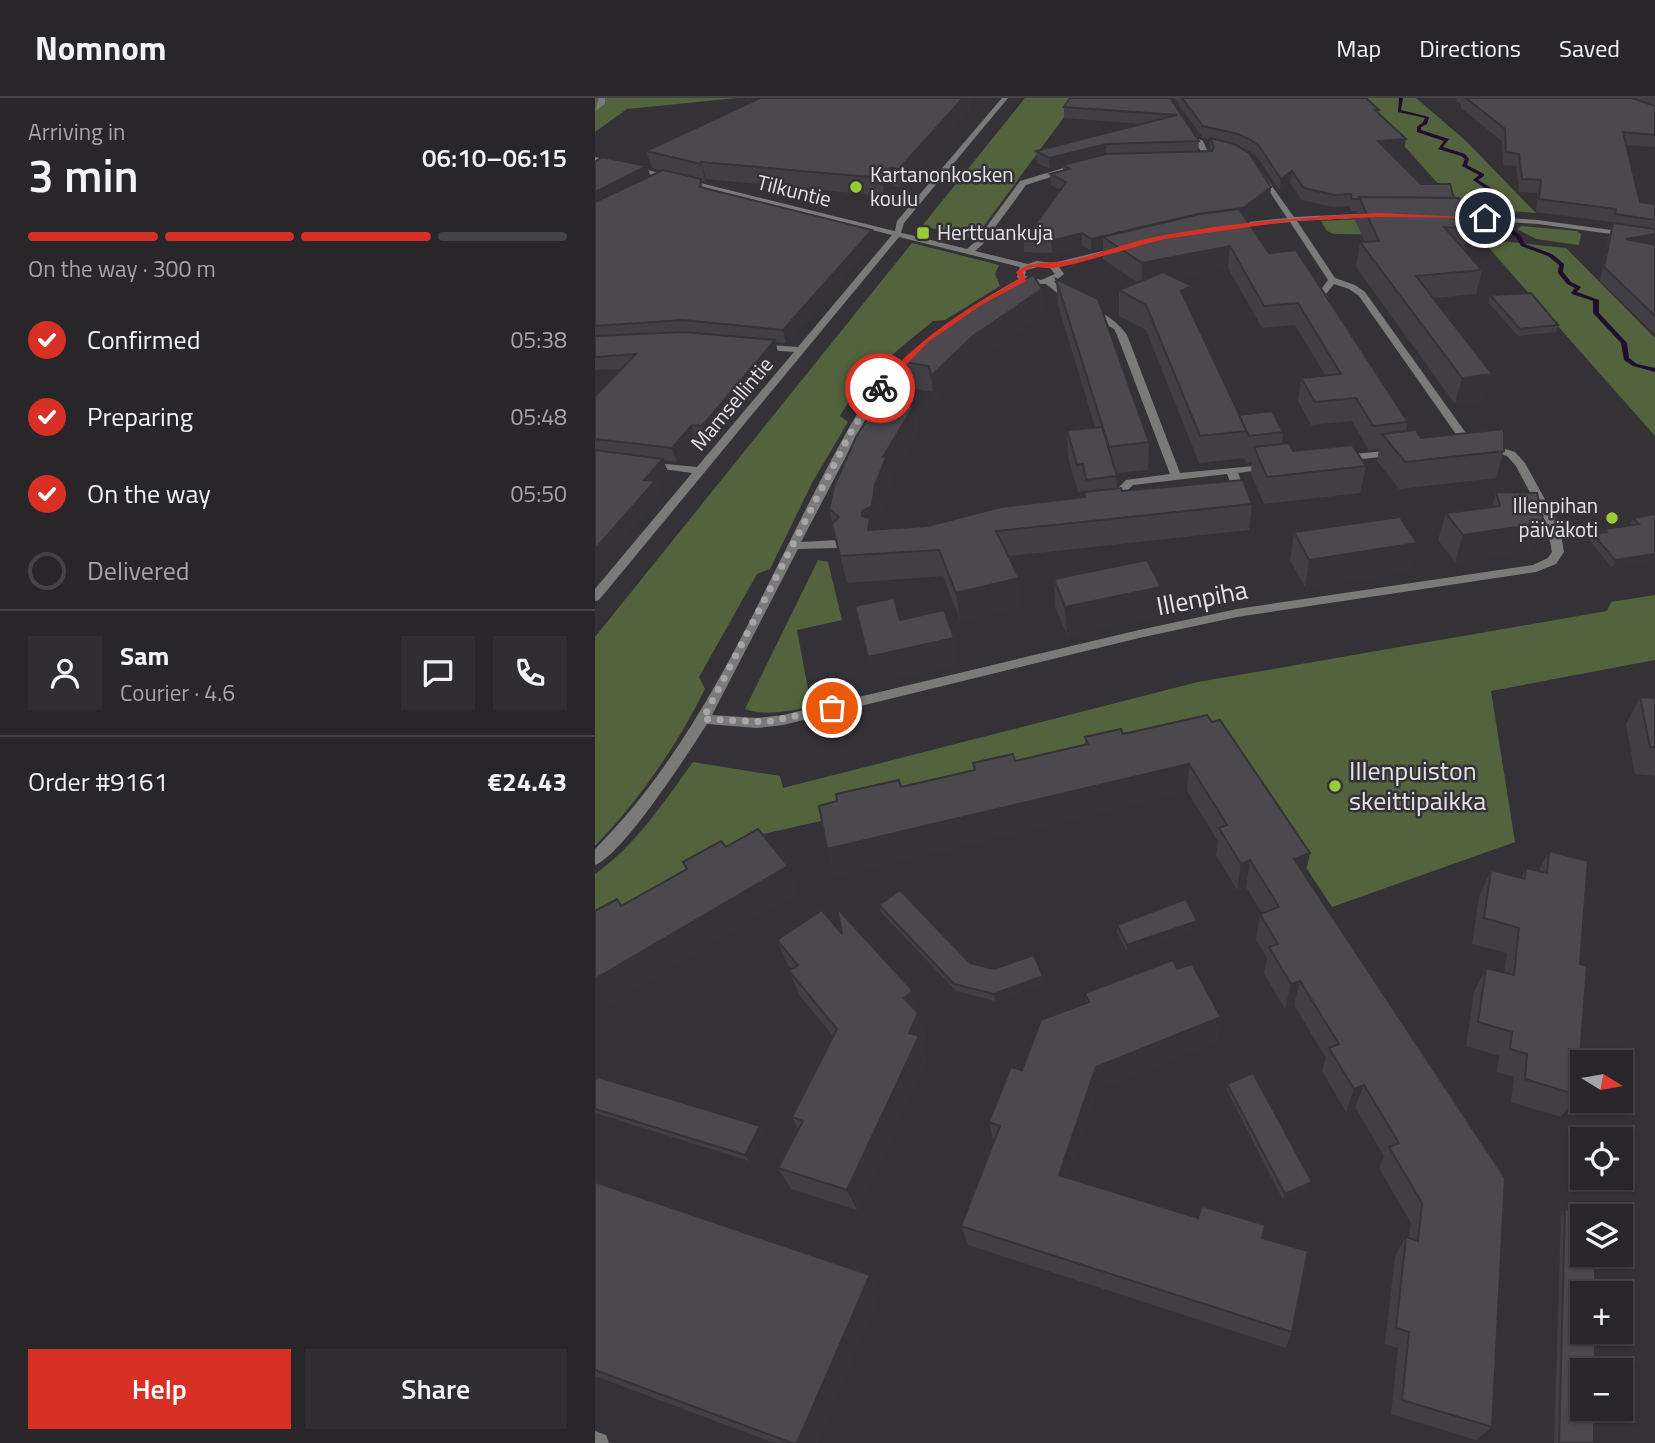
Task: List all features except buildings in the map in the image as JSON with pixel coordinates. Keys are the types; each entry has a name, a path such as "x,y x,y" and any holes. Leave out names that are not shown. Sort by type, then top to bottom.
{"street":[{"path":"595,109 603,104 602,98"},
{"name":"Mamsellintie","path":"595,597 897,234 900,223 1006,98"},
{"path":"1191,130 1208,157"},
{"path":"1199,141 1210,144"},
{"path":"1186,158 1221,156"},
{"name":"Tilkuntie","path":"595,159 1026,267 1042,264 1053,266 1126,247"},
{"path":"968,252 979,243 1023,183 1082,166"},
{"path":"1260,171 1332,280 1322,294 1336,317"},
{"path":"652,183 664,177"},
{"path":"1221,227 1292,219 1390,215"},
{"path":"1436,216 1538,222 1655,238"},
{"path":"1048,282 1060,274 1053,266"},
{"path":"1024,280 1020,272 1026,267"},
{"path":"595,859 630,825 680,757 703,719 852,430 887,379 926,340 949,323 1024,280 1048,282 1065,296 1108,321 1122,335 1176,476"},
{"name":"Illenpiha","path":"703,719 757,723 783,720 1237,613 1536,568 1552,561 1558,552 1553,525 1521,464 1511,454 1497,448 1463,446 1362,293 1332,280"},
{"path":"740,344 801,350"},
{"path":"1328,460 1412,451"},
{"path":"634,462 701,471"},
{"path":"1140,507 1122,510 1121,490 1130,482 1287,464"},
{"path":"1229,496 1242,495 1231,470"},
{"path":"792,546 837,544"}],"green space":[{"path":"595,98 737,98 627,109 595,132"},
{"path":"1025,98 1078,98 975,238 922,226"},
{"path":"1357,98 1416,98 1466,141 1536,213 1459,207 1389,129"},
{"path":"1383,218 1482,224 1483,235 1334,234 1327,231 1321,221"},
{"path":"1522,226 1577,231 1581,234 1579,245 1536,239 1517,229"},
{"path":"1481,239 1566,248 1655,338 1655,436"},
{"path":"912,243 999,265 995,274 1000,286 945,320 933,321 882,364 859,388 840,416 848,422 813,481 770,569 757,574 699,677 705,689 682,731 642,791 595,846 595,637"},
{"path":"818,560 828,562 842,620 797,630 809,694 842,687 842,696 836,701 791,711 767,713 745,709"},
{"path":"1655,595 1655,660 1491,691 1515,842 1332,907 1217,732 763,834 595,935 595,874 624,850 693,762 780,776 783,788 1198,682 1607,611 1611,602"}],"waterway":[{"path":"1401,98 1399,111 1427,117 1419,131 1447,140 1440,148 1463,155 1467,159 1464,165 1482,175 1475,180 1491,190 1492,195 1485,205"},
{"path":"1507,228 1518,236 1523,245 1550,255 1562,265 1560,272 1569,283 1578,287 1574,293 1596,300 1596,313 1624,343 1626,359 1635,365 1655,370"}],"way so far":[{"path":"832,708 783,720 757,723 703,719 852,430 880,388"}],"place":[{"name":"Kartanonkosken koulu","path":"856,187"},
{"name":"Herttuankuja","path":"923,233"},
{"name":"Illenpihan päiväkoti","path":"1612,518"},
{"name":"Illenpuiston skeittipaikka","path":"1335,786"}],"route":[{"path":"880,388 926,340 979,304 1024,280 1019,275 1020,272 1031,265 1053,266 1164,237 1292,219 1378,215 1485,218"}]}
